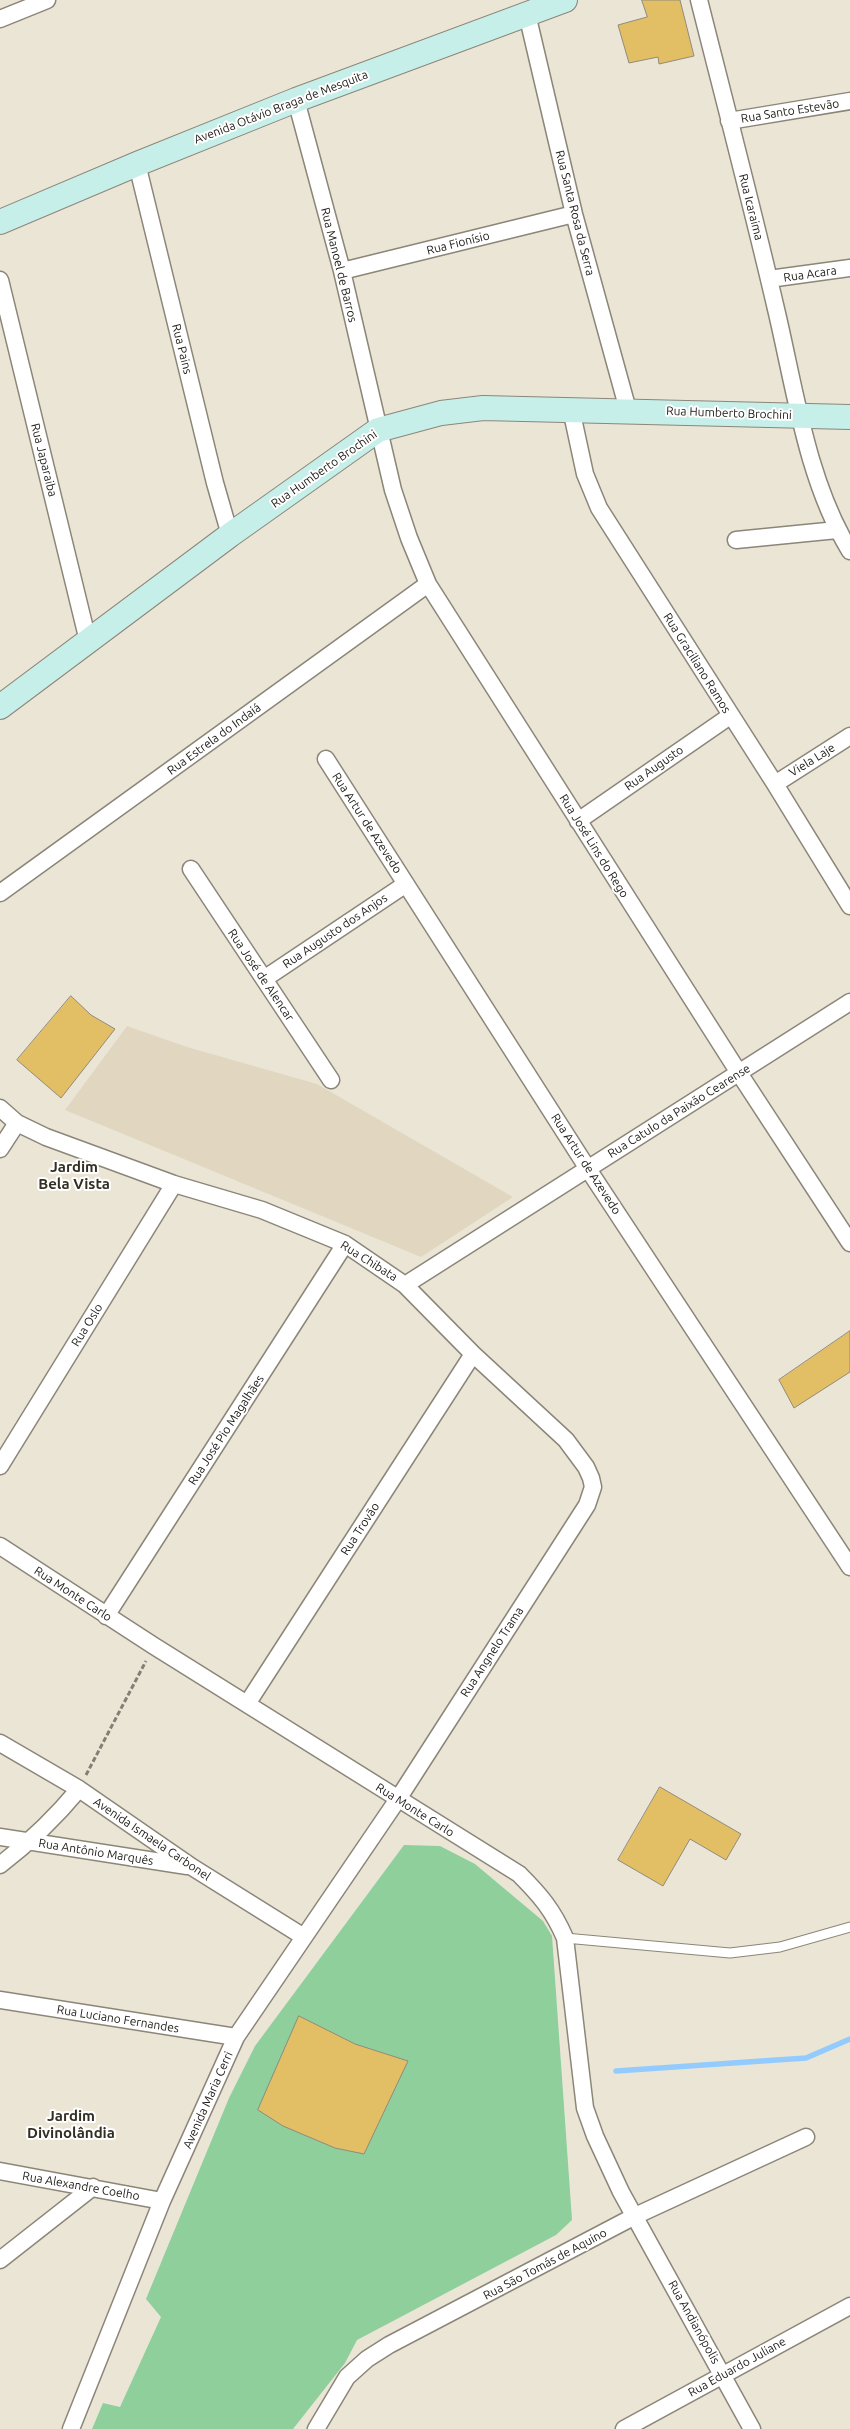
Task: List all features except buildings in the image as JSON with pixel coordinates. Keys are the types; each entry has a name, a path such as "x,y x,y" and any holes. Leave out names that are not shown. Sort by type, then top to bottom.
{"street":[{"path":"0,19 47,0"},
{"name":"Avenida Otávio Braga de Mesquita","path":"0,222 296,100 565,0"},
{"name":"Rua Icaraima","path":"699,0 821,492 837,530 850,551"},
{"name":"Rua Santa Rosa da Serra","path":"527,14 574,214 628,410"},
{"name":"Rua Manoel de Barros","path":"296,100 342,271 378,430"},
{"name":"Rua Santo Estevão","path":"729,121 850,101"},
{"name":"Rua Pains","path":"137,164 215,483 230,535"},
{"name":"Rua Fionísio","path":"342,271 574,214"},
{"name":"Rua Acara","path":"769,279 850,268"},
{"name":"Rua Japaraiba","path":"0,280 88,641"},
{"name":"Rua Humberto Brochini","path":"0,707 230,535 378,430 432,415 483,408 628,410 850,417"},
{"name":"Rua Graciliano Ramos","path":"570,409 585,474 599,508 775,784 850,906"},
{"name":"Rua José Lins do Rego","path":"378,430 393,490 428,584 739,1073 850,1243"},
{"path":"736,540 837,530"},
{"name":"Rua Estrela do Indaiá","path":"0,893 428,584"},
{"name":"Rua Augusto","path":"578,821 730,716"},
{"name":"Viela Laje","path":"775,784 850,736"},
{"name":"Rua Artur de Azevedo","path":"326,759 588,1169 850,1567"},
{"name":"Rua José de Alencar","path":"190,869 331,1080"},
{"name":"Rua Augusto dos Anjos","path":"264,979 406,884"},
{"name":"Rua Catulo da Paixão Cearense","path":"406,1285 850,1002"},
{"name":"Rua Chibata","path":"0,1108 17,1123 46,1137 174,1184 262,1210 346,1244 406,1285 473,1354 532,1406 571,1447 591,1478 593,1486 587,1505"},
{"path":"0,1149 17,1123"},
{"name":"Rua Oslo","path":"0,1466 174,1184"},
{"name":"Rua José Pio Magalhães","path":"106,1616 346,1244"},
{"name":"Rua Trovão","path":"247,1704 473,1354"},
{"name":"Rua Angnelo Trama","path":"398,1799 587,1505"},
{"name":"Rua Monte Carlo","path":"0,1546 106,1616 519,1874 545,1900 565,1938 584,2108 605,2164 635,2216"},
{"name":"Avenida Ismaela Carbonel","path":"0,1743 79,1789 192,1867 304,1937"},
{"path":"0,1865 30,1842 56,1817 79,1789"},
{"name":"Avenida Maria Cerri","path":"71,2429 162,2200 236,2037 398,1799"},
{"name":"Rua Antônio Marquês","path":"0,1837 192,1867"},
{"name":"Rua Luciano Fernandes","path":"0,2000 236,2037"},
{"name":"Rua São Tomás de Aquino","path":"316,2429 347,2377 367,2359 389,2345 635,2216 806,2137"},
{"name":"Rua Alexandre Coelho","path":"0,2171 162,2200"},
{"path":"0,2260 93,2187"},
{"name":"Rua Andianópolis","path":"635,2216 752,2429"},
{"name":"Rua Eduardo Juliane","path":"624,2429 850,2306"}],"lane":[{"path":"565,1938 730,1953 780,1947 850,1927"}],"path":[{"path":"79,1789 154,1646"}],"shaded area":[{"path":"127,1026 187,1047 317,1084 513,1197 421,1257 65,1110"}],"green space":[{"path":"404,1845 440,1846 475,1864 543,1921 552,1936 572,2220 556,2235 357,2340 345,2363 293,2429 92,2429 103,2403 120,2407 161,2317 146,2299 229,2098 255,2046"}],"waterway":[{"path":"616,2071 806,2058 850,2039"}],"district":[{"name":"Jardim Bela Vista","path":"74,1176"},
{"name":"Jardim Divinolândia","path":"71,2124"}]}
